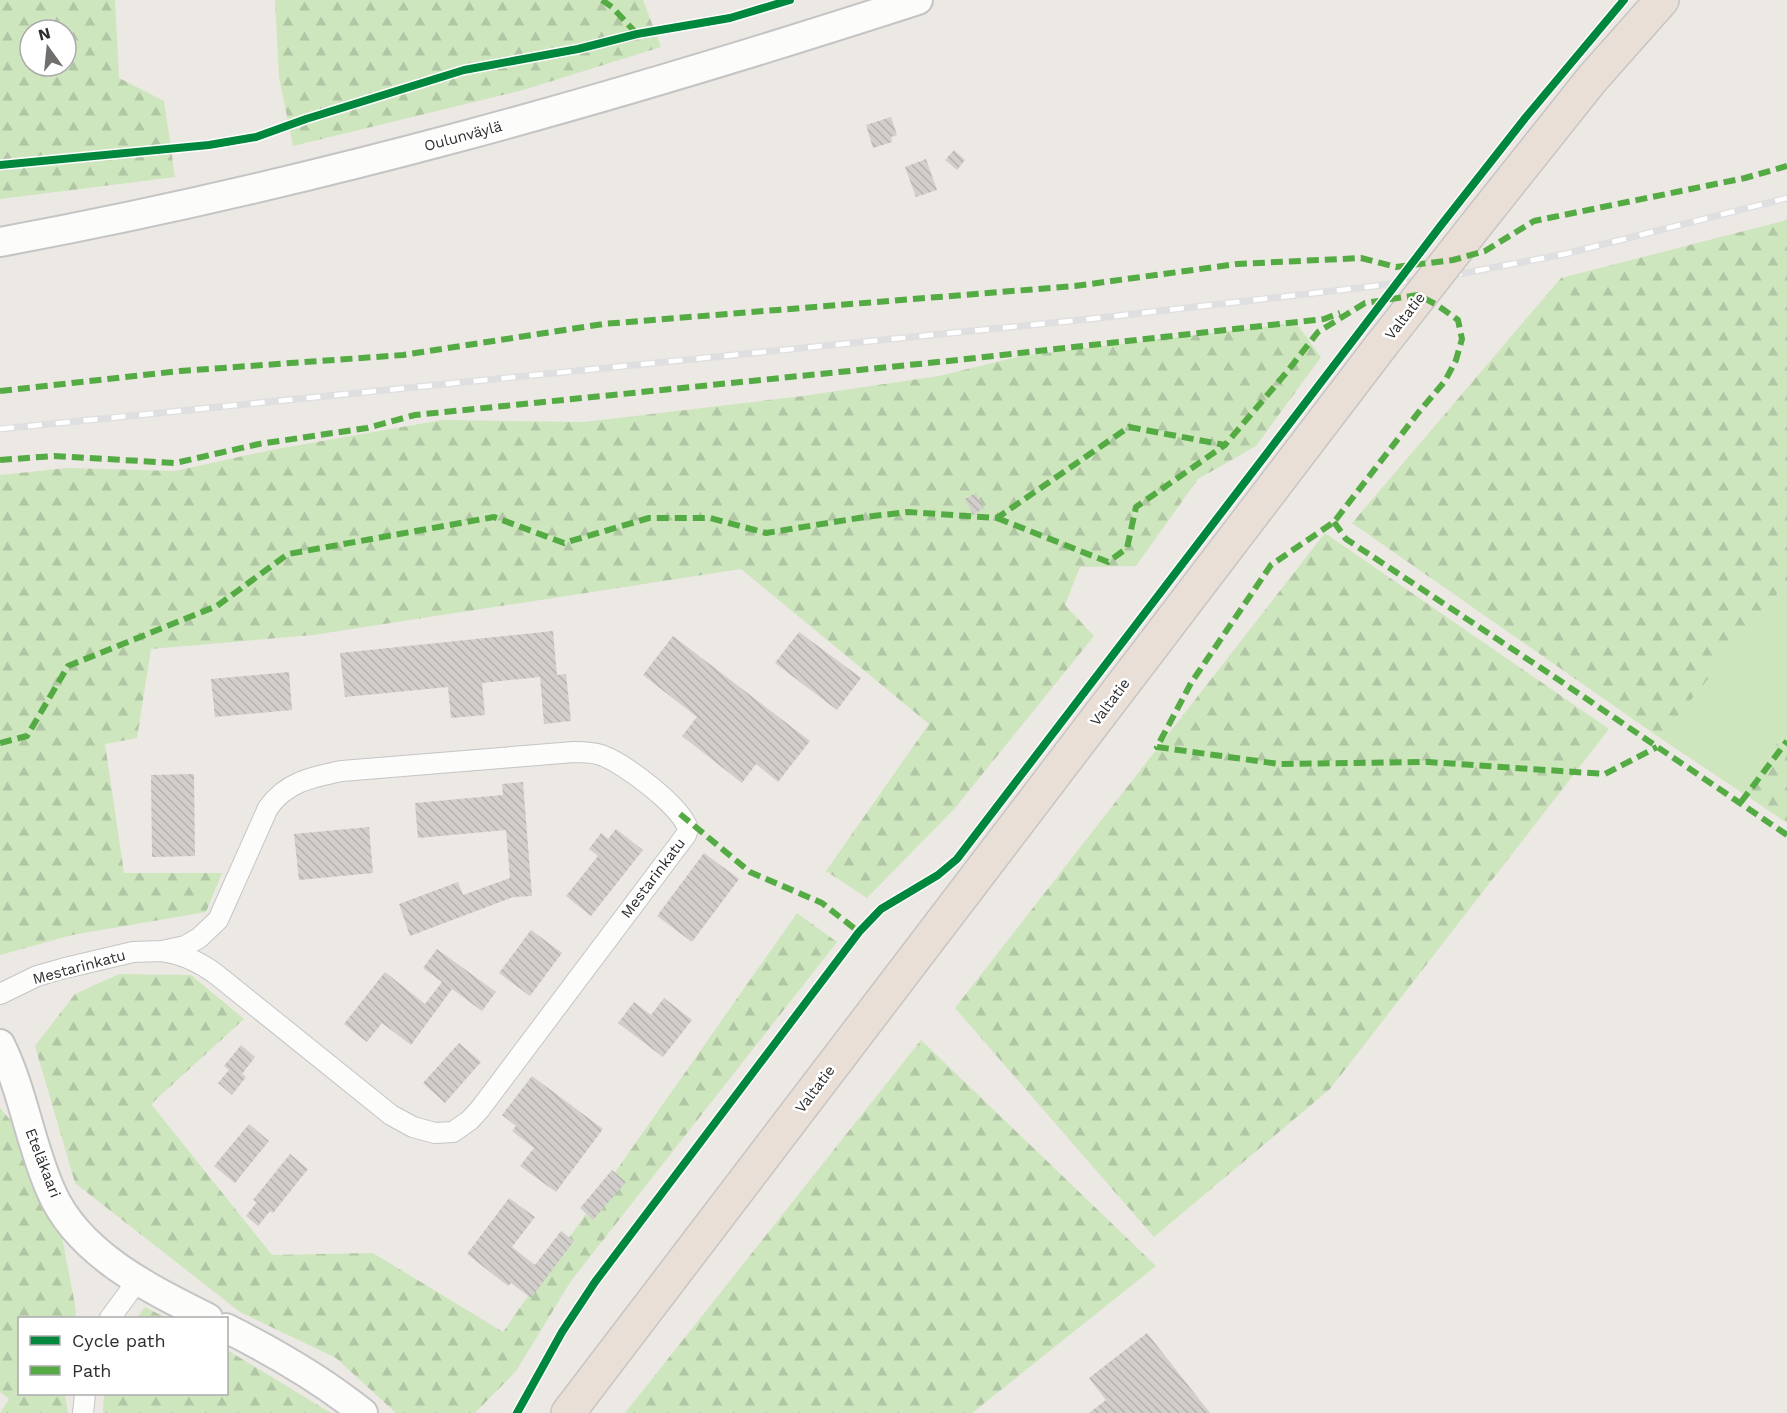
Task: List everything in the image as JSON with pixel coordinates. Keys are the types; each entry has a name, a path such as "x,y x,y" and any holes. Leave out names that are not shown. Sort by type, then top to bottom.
{"highway":[{"name":"Valtatie","path":"568,1413 1380,348 1592,79 1662,0"}],"main road":[{"name":"Oulunväylä","path":"0,242 150,213 304,178 601,99 918,0"},
{"name":"Eteläkaari","path":"0,1044 51,1193 62,1211 93,1247 113,1264 206,1317"},
{"path":"228,1329 311,1376 363,1413"}],"street":[{"name":"Mestarinkatu","path":"0,994 37,976 64,968 134,952 178,953 218,975 391,1114 425,1131 444,1134 453,1132 470,1120 480,1109 686,835 688,829 680,814 630,771 612,760 589,752 342,771 312,777 285,789 267,808 218,920 210,930 184,946 162,951"},
{"path":"111,1317 138,1280"},
{"path":"83,1413 85,1395"}],"green space":[{"path":"0,0 115,0 119,78 164,101 175,177 0,199"},
{"path":"275,0 643,0 661,47 523,90 293,146 279,77"},
{"path":"1787,220 1787,582 1660,738 1352,523 1561,278"},
{"path":"1296,323 1321,357 1256,446 1198,479 1136,566 1080,567 1065,605 1094,636 955,808 867,898 826,871 929,724 741,569 313,635 151,649 137,738 105,744 124,873 222,873 206,912 72,935 0,955 0,475 67,468 175,471 271,450 442,420 584,422 803,396 939,376 1021,356"},
{"path":"1325,533 1609,729 1330,1089 1154,1237 955,1008"},
{"path":"1787,582 1787,732 1738,790 1660,738"},
{"path":"1787,732 1787,823 1738,790"},
{"path":"797,913 837,942 571,1281 516,1371 475,1413 396,1413 336,1358 240,1312 75,1183 35,1046 75,994 119,974 191,975 244,1019 151,1104 272,1255 373,1253 503,1332"},
{"path":"921,1040 1156,1266 972,1413 625,1413"},
{"path":"0,1108 11,1121 36,1195 61,1232 76,1310 75,1317 18,1317 18,1395 65,1395 68,1413 0,1413 9,1399 0,1392"},
{"path":"145,1307 164,1317 138,1317"},
{"path":"228,1351 331,1413 103,1413 104,1395 228,1395"}],"building":[{"path":"891,117 897,135 891,137 892,142 873,148 866,125"},
{"path":"954,150 965,160 957,170 945,160"},
{"path":"926,159 937,190 916,197 905,167"},
{"path":"976,493 984,508 973,515 965,499"},
{"path":"553,631 557,675 566,674 571,721 544,724 540,677 482,683 485,715 451,718 448,687 345,697 340,653"},
{"path":"799,632 861,678 837,710 775,663"},
{"path":"673,636 810,741 778,782 756,764 742,783 682,736 697,717 643,675"},
{"path":"289,672 292,710 215,717 211,679"},
{"path":"194,774 195,856 152,857 151,775"},
{"path":"523,782 532,896 513,897 410,936 399,904 458,882 463,895 510,878 506,830 418,838 415,803 503,795 502,784"},
{"path":"369,827 373,873 299,880 294,834"},
{"path":"616,829 643,850 591,916 566,896 598,856 589,849 601,833 608,839"},
{"path":"704,853 739,879 692,942 657,916"},
{"path":"531,930 562,953 530,996 499,973"},
{"path":"437,949 496,992 482,1011 452,989 411,1045 382,1023 367,1042 344,1024 385,972 425,1004 442,982 423,968"},
{"path":"664,998 692,1020 663,1057 618,1023 634,1002 651,1015"},
{"path":"459,1043 481,1062 445,1103 423,1083"},
{"path":"241,1045 255,1057 242,1074 246,1077 232,1095 218,1083 229,1070 224,1066"},
{"path":"532,1076 603,1129 556,1192 520,1166 534,1148 512,1131 516,1126 502,1115"},
{"path":"249,1124 269,1141 235,1183 214,1166"},
{"path":"290,1154 308,1169 273,1213 270,1211 258,1226 246,1216 257,1202 253,1200"},
{"path":"612,1170 626,1182 593,1220 580,1208"},
{"path":"509,1198 535,1217 512,1247 535,1265 561,1231 574,1241 531,1298 511,1283 508,1286 467,1254"},
{"path":"1147,1333 1210,1413 1089,1413 1106,1400 1089,1378"}],"railway":[{"path":"0,429 1090,319 1375,286 1470,272 1565,254 1787,198"}],"marked path":[{"path":"602,0 612,7 637,34"},
{"path":"0,391 180,371 403,355 603,324 1075,286 1237,264 1361,258 1396,267 1453,260 1485,251 1534,221 1745,178 1787,166"},
{"path":"0,743 27,736 68,666 217,606 288,554 494,517 564,543 649,518 710,518 766,533 908,512 997,518 1129,427 1225,445 1318,332 1365,303 1418,295 1458,320 1462,339 1456,360 1445,381 1334,522 1271,565 1191,683 1157,747 1279,764 1428,762 1605,774 1657,747"},
{"path":"0,460 54,456 175,463 259,444 367,428 415,415 958,360 1324,319 1340,313"},
{"path":"997,518 1108,562 1127,548 1136,507 1225,445"},
{"path":"1334,522 1346,539 1787,835"},
{"path":"1741,802 1787,741"},
{"path":"680,814 750,872 822,903 859,932"}],"cycle path":[{"path":"0,165 209,145 256,137 306,119 464,70 578,49 637,34 730,18 790,0"},
{"path":"517,1413 562,1332 595,1282 859,932 881,909 938,875 957,859 1442,224 1526,117 1624,0"}]}
